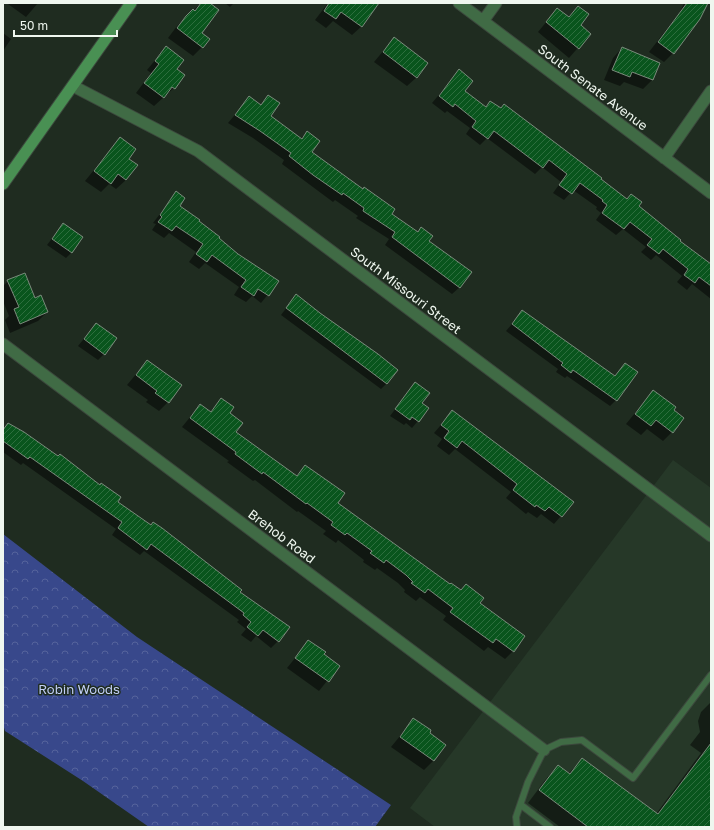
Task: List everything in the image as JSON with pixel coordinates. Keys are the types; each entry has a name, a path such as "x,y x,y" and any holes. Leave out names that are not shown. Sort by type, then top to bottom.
{"main road":[{"path":"3,184 131,3"}],"street":[{"name":"South Senate Avenue","path":"459,3 711,193"},
{"path":"483,21 496,3"},
{"name":"South Missouri Street","path":"73,86 198,151 711,536"},
{"path":"664,158 711,91"},
{"name":"Brehob Road","path":"3,344 544,750"}],"lane":[{"path":"518,827 516,817 528,782 544,750 561,742 582,740 633,778 711,675"},
{"path":"521,805 550,827"}],"shaded area":[{"path":"673,460 711,488 711,827 435,827 410,808"}],"green space":[{"name":"Robin Woods","path":"3,534 137,637 391,805 375,827 149,827 83,781 5,731 3,724"}],"building":[{"path":"201,3 210,3 219,10 202,33 210,39 203,48 177,28 186,16 193,9 195,11"},
{"path":"329,3 379,3 362,27 341,12 336,19 324,11"},
{"path":"687,3 708,3 700,19 674,54 658,42"},
{"path":"578,6 589,14 581,25 591,34 579,49 546,22 557,8 569,17"},
{"path":"394,37 428,63 417,78 383,52"},
{"path":"166,46 184,60 177,69 185,75 175,89 172,87 164,98 144,83 159,64 155,61"},
{"path":"622,47 660,63 653,80 632,72 630,77 612,70"},
{"path":"459,69 473,81 465,91 486,107 490,101 501,108 504,104 602,178 601,179 627,199 631,194 642,202 639,206 681,240 680,241 711,264 711,286 699,277 695,283 684,275 688,269 663,249 659,254 647,245 652,239 630,222 624,229 602,213 607,205 602,201 603,200 580,183 572,194 559,185 567,174 549,160 543,168 494,131 488,139 472,127 476,121 455,104 453,107 439,96"},
{"path":"268,95 280,103 271,116 302,139 307,131 320,141 312,152 363,189 364,187 395,209 392,214 418,232 421,227 433,236 429,241 472,272 460,288 392,237 395,232 363,211 364,208 313,175 289,156 291,153 235,115 249,96 261,105"},
{"path":"120,137 136,149 129,159 138,165 126,180 118,174 111,184 94,171"},
{"path":"176,191 185,198 180,206 200,220 199,221 220,237 219,238 238,254 279,281 269,296 258,289 254,296 241,287 246,280 212,255 207,262 196,254 203,244 176,226 172,231 158,222 162,217 160,215"},
{"path":"63,223 83,237 72,253 52,239"},
{"path":"25,273 35,298 41,295 48,312 20,324 14,309 19,307 7,280"},
{"path":"296,294 398,370 387,384 286,308"},
{"path":"522,310 615,376 625,363 638,372 617,401 573,370 571,373 561,365 563,363 512,324"},
{"path":"96,323 117,338 105,355 84,339"},
{"path":"147,360 182,385 169,403 155,393 157,391 136,375"},
{"path":"415,382 430,393 422,403 429,408 419,422 412,417 410,420 395,409"},
{"path":"653,390 676,407 674,410 684,418 673,433 656,420 651,426 635,414"},
{"path":"221,398 234,407 230,413 243,423 236,432 297,476 305,465 345,493 338,503 450,584 451,583 461,590 466,584 484,598 480,603 525,636 514,652 496,639 493,643 450,612 453,608 428,589 425,593 411,583 413,582 406,575 386,560 384,563 370,553 372,551 347,533 345,535 331,525 333,522 263,472 262,474 235,454 236,452 190,418 200,404 211,412"},
{"path":"452,410 574,502 562,517 549,507 545,511 536,505 535,507 513,490 517,484 462,441 457,448 444,438 449,431 441,425"},
{"path":"8,423 24,432 58,456 60,454 100,485 101,483 121,497 118,502 151,525 153,522 162,528 242,590 240,592 290,627 279,642 263,630 258,636 247,627 251,622 243,615 244,613 151,544 147,550 118,528 122,522 30,457 28,459 3,441 3,430"},
{"path":"308,640 326,652 324,654 340,666 329,682 295,658"},
{"path":"413,718 431,730 430,733 446,745 434,761 400,737"},
{"path":"711,743 711,827 588,827 539,790 558,765 570,774 582,758 658,814"}]}
